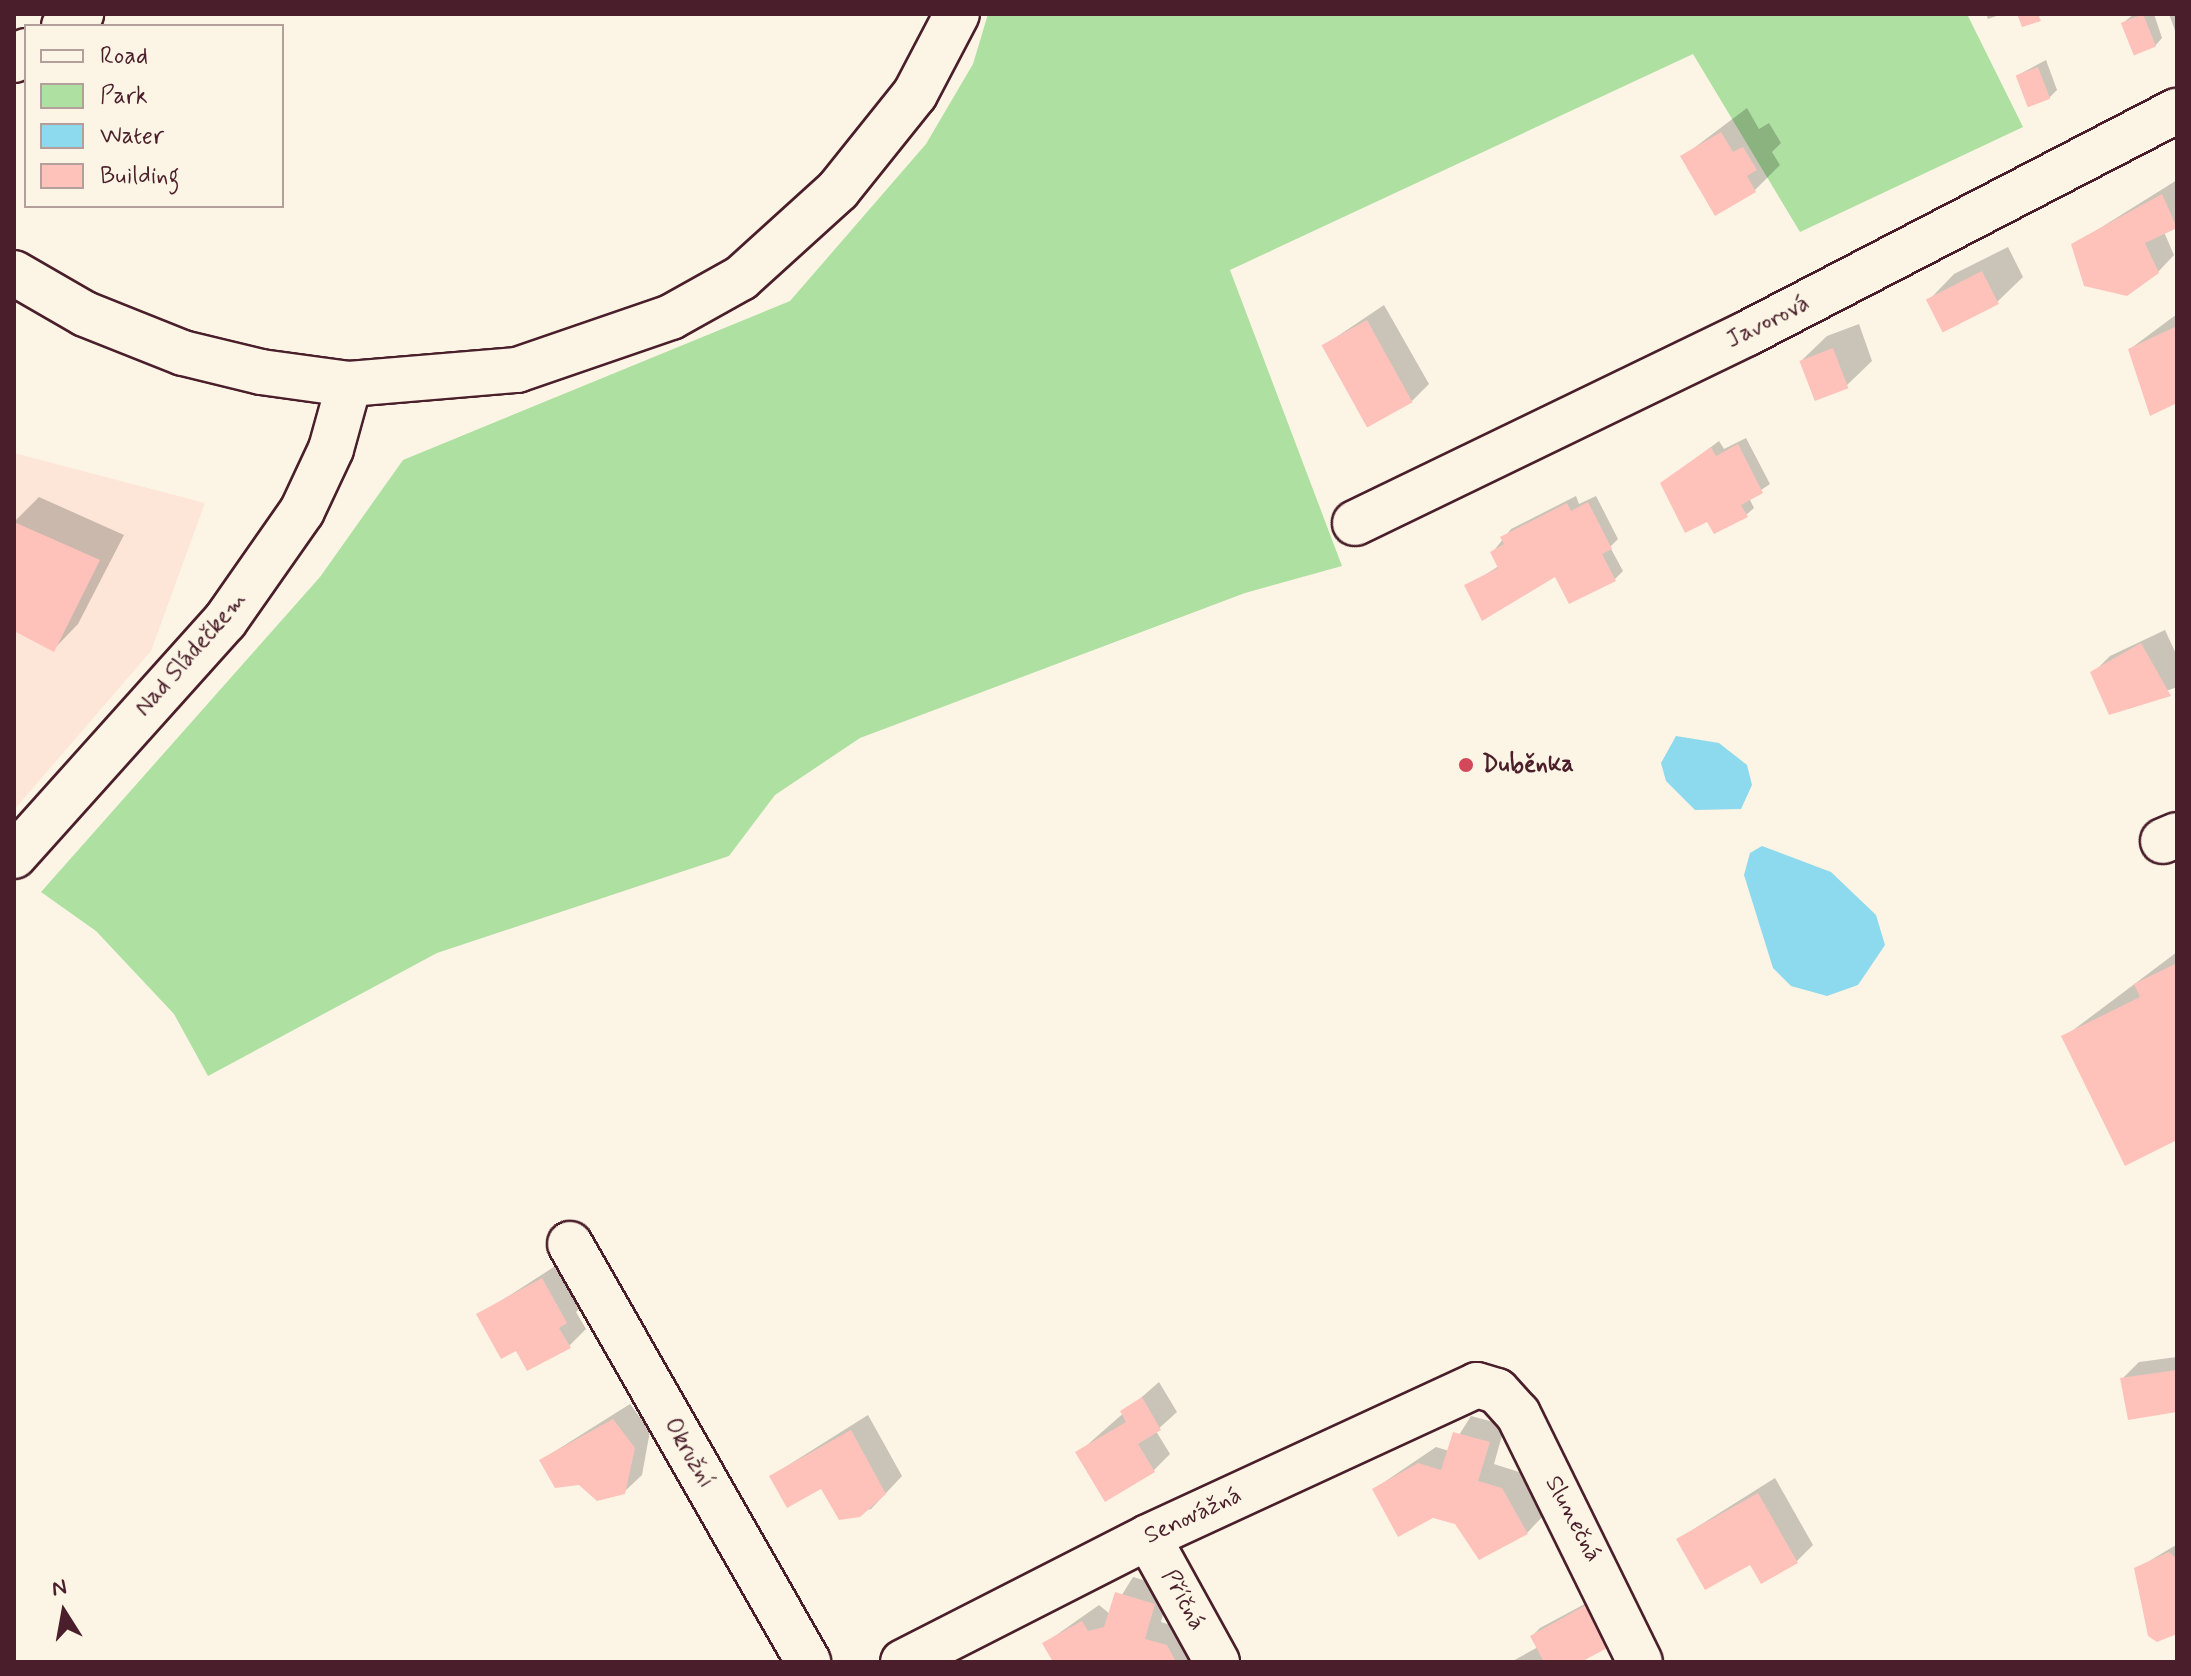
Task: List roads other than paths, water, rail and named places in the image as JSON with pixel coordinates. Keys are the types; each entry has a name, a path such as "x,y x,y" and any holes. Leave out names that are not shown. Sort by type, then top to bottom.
{"street":[{"path":"14,273 85,314 183,353 349,384 517,370 671,317 741,278 838,190 915,94 954,18"},
{"name":"Javorová","path":"1355,523 1746,334 2177,112"},
{"name":"Nad Sládečkem","path":"14,856 225,621 302,511 349,384"},
{"name":"Okružní","path":"570,1244 808,1662"},
{"name":"Senovážná","path":"903,1662 1148,1537 1466,1388 1489,1387"},
{"name":"Slunečná","path":"1489,1387 1518,1414 1640,1662"},
{"name":"Příčná","path":"1148,1537 1217,1662"}],"water":[{"path":"1676,736 1719,743 1747,765 1752,785 1741,809 1695,810 1666,781 1661,763"},
{"path":"1762,846 1831,872 1876,915 1885,945 1858,985 1827,996 1791,986 1773,968 1744,875 1750,853"}],"place":[{"name":"Duběnka","path":"1466,765"}]}
